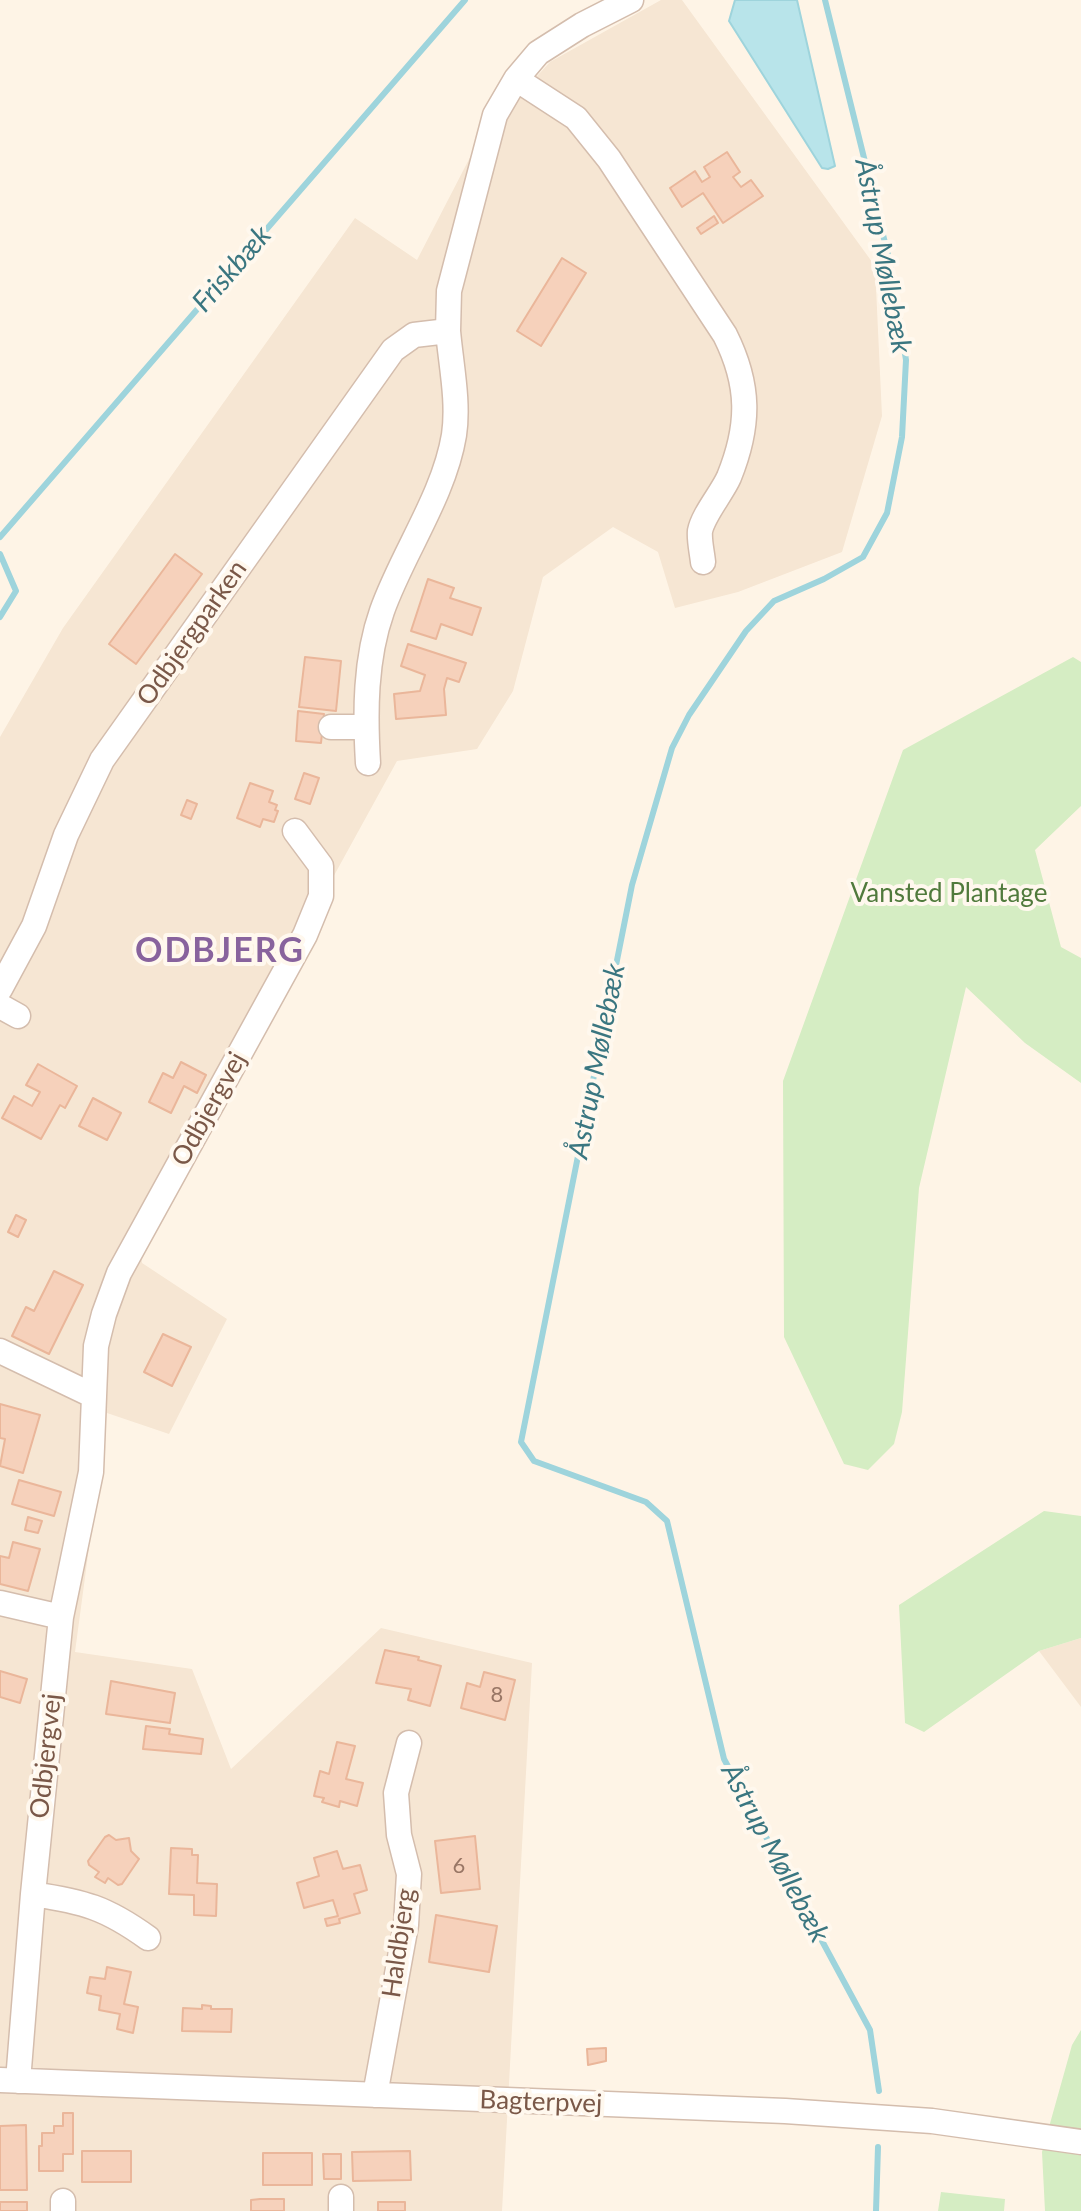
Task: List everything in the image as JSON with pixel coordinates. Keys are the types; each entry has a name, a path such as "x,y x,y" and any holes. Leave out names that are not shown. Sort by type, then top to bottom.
{"street":[{"path":"368,763 369,663 381,612 442,476 454,435 449,291 495,115 516,79 538,53 582,25 631,0"},
{"path":"516,79 576,118 609,159 725,335 738,362 744,390 743,430 729,477 700,530 703,562"},
{"name":"Odbjergparken","path":"0,989 34,926 66,835 102,760 393,350 414,335 448,331"},
{"path":"331,727 366,727"},
{"name":"Odbjergvej","path":"9,2080 33,1894 61,1617 91,1472 96,1346 119,1273 305,935 321,896 321,866 295,831"},
{"path":"0,1351 94,1396"},
{"path":"0,1603 61,1617"},
{"name":"Haldbjerg","path":"375,2095 406,1925 409,1874 399,1835 396,1793 409,1743"},
{"path":"33,1894 84,1903 121,1919 148,1938"},
{"name":"Bagterpvej","path":"9,2080 829,2114 932,2121 1081,2142"}],"shaded area":[{"path":"661,0 682,0 875,266 882,416 842,552 738,592 675,608 658,552 613,527 543,577 513,691 477,749 397,761 138,1232 142,1263 227,1319 169,1434 107,1413 75,1652 192,1669 231,1769 381,1628 532,1663 502,2211 0,2211 0,737 63,628 355,218 417,260 480,138 550,62"},
{"path":"1081,1638 1081,1707 1039,1651"}],"green space":[{"name":"Vansted Plantage","path":"1073,657 1081,662 1081,806 1035,850 1061,947 1081,958 1081,1083 1025,1043 966,987 919,1188 902,1412 894,1444 868,1470 844,1464 784,1337 783,1081 903,750"},
{"path":"1044,1511 1081,1516 1081,1638 1039,1651 924,1732 905,1723 899,1605"},
{"path":"1081,2030 1081,2211 1045,2211 1042,2152 1072,2045"},
{"path":"941,2192 1005,2199 1004,2211 938,2211"}],"water":[{"path":"735,0 797,0 835,166 822,168 729,21"}],"building":[{"path":"727,152 740,172 733,177 741,187 751,180 763,196 723,223 703,193 682,207 670,188 695,171 702,182 710,177 704,167"},
{"path":"714,216 718,223 701,234 697,228"},
{"path":"562,258 586,273 541,346 517,331"},
{"path":"175,554 202,574 136,664 109,644"},
{"path":"428,579 454,588 450,598 481,608 472,635 441,624 436,639 411,631"},
{"path":"408,644 466,663 459,682 447,678 444,689 446,715 396,719 394,694 420,691 425,675 401,666"},
{"path":"305,657 341,661 336,711 299,707"},
{"path":"298,711 324,714 321,743 296,741"},
{"path":"304,773 319,778 310,804 295,799"},
{"path":"250,783 273,791 269,802 277,805 275,810 278,811 274,822 263,819 260,827 237,818"},
{"path":"187,800 197,804 191,819 181,815"},
{"path":"181,1062 206,1075 197,1093 184,1086 171,1113 149,1102 163,1073 173,1078"},
{"path":"38,1064 77,1086 65,1108 60,1105 41,1139 2,1118 14,1096 32,1106 40,1092 26,1085"},
{"path":"93,1098 121,1113 107,1140 79,1126"},
{"path":"16,1215 26,1220 18,1237 8,1232"},
{"path":"54,1271 83,1285 49,1354 12,1336 26,1307 34,1311"},
{"path":"163,1334 191,1347 172,1386 144,1372"},
{"path":"0,1404 40,1415 23,1473 0,1466 5,1439 0,1438"},
{"path":"19,1480 61,1492 54,1516 12,1504"},
{"path":"28,1517 42,1521 38,1533 25,1530"},
{"path":"13,1542 40,1549 28,1591 0,1584 0,1556 9,1558"},
{"path":"385,1650 419,1657 418,1660 441,1666 430,1706 408,1700 411,1689 376,1683"},
{"path":"0,1671 27,1679 20,1703 0,1697"},
{"path":"484,1672 515,1680 505,1720 461,1708 467,1683 480,1687"},
{"path":"111,1681 175,1693 170,1723 106,1714"},
{"path":"146,1726 170,1729 169,1734 203,1739 201,1754 143,1749"},
{"path":"337,1742 355,1746 346,1779 363,1783 357,1806 340,1801 339,1807 314,1796 320,1771 329,1774"},
{"path":"109,1835 116,1840 129,1838 131,1851 139,1859 122,1884 118,1885 108,1878 105,1883 95,1877 99,1872 88,1861"},
{"path":"475,1836 480,1889 441,1893 435,1841"},
{"path":"171,1848 192,1849 192,1855 198,1855 197,1883 217,1884 216,1916 194,1915 194,1895 169,1894"},
{"path":"337,1851 343,1869 360,1865 367,1890 354,1894 360,1913 327,1926 325,1919 338,1916 333,1900 304,1908 297,1883 319,1876 314,1858"},
{"path":"436,1915 497,1926 489,1972 429,1962"},
{"path":"107,1967 131,1972 124,2004 138,2007 133,2033 117,2029 120,2014 99,2010 101,1996 87,1993 90,1977 105,1979"},
{"path":"202,2005 211,2006 211,2009 232,2009 231,2032 182,2031 183,2008 202,2009"},
{"path":"606,2048 606,2061 588,2065 587,2049"},
{"path":"63,2113 73,2113 73,2154 63,2154 63,2171 39,2171 42,2133 54,2133 54,2126 63,2126"},
{"path":"26,2125 27,2190 0,2190 0,2126"},
{"path":"82,2151 131,2151 131,2182 82,2182"},
{"path":"410,2151 411,2180 353,2181 352,2152"},
{"path":"263,2153 312,2153 312,2185 263,2185"},
{"path":"323,2154 341,2154 341,2179 324,2179"},
{"path":"284,2199 284,2211 251,2211 251,2200"},
{"path":"0,2202 27,2202 27,2211 0,2211"},
{"path":"378,2202 405,2202 405,2211 378,2211"}],"waterway":[{"name":"Friskbæk","path":"0,537 465,0"},
{"name":"Åstrup Møllebæk","path":"825,0 890,263 906,360 902,437 887,513 863,557 824,579 774,601 746,631 689,715 672,748 632,885 521,1442 534,1461 646,1502 667,1521 724,1759 870,2030 879,2091"},
{"name":"Friskbæk","path":"0,554 16,591 0,617"},
{"name":"Åstrup Møllebæk","path":"876,2211 878,2147"}],"district":[{"name":"ODBJERG","path":"220,951"}]}
